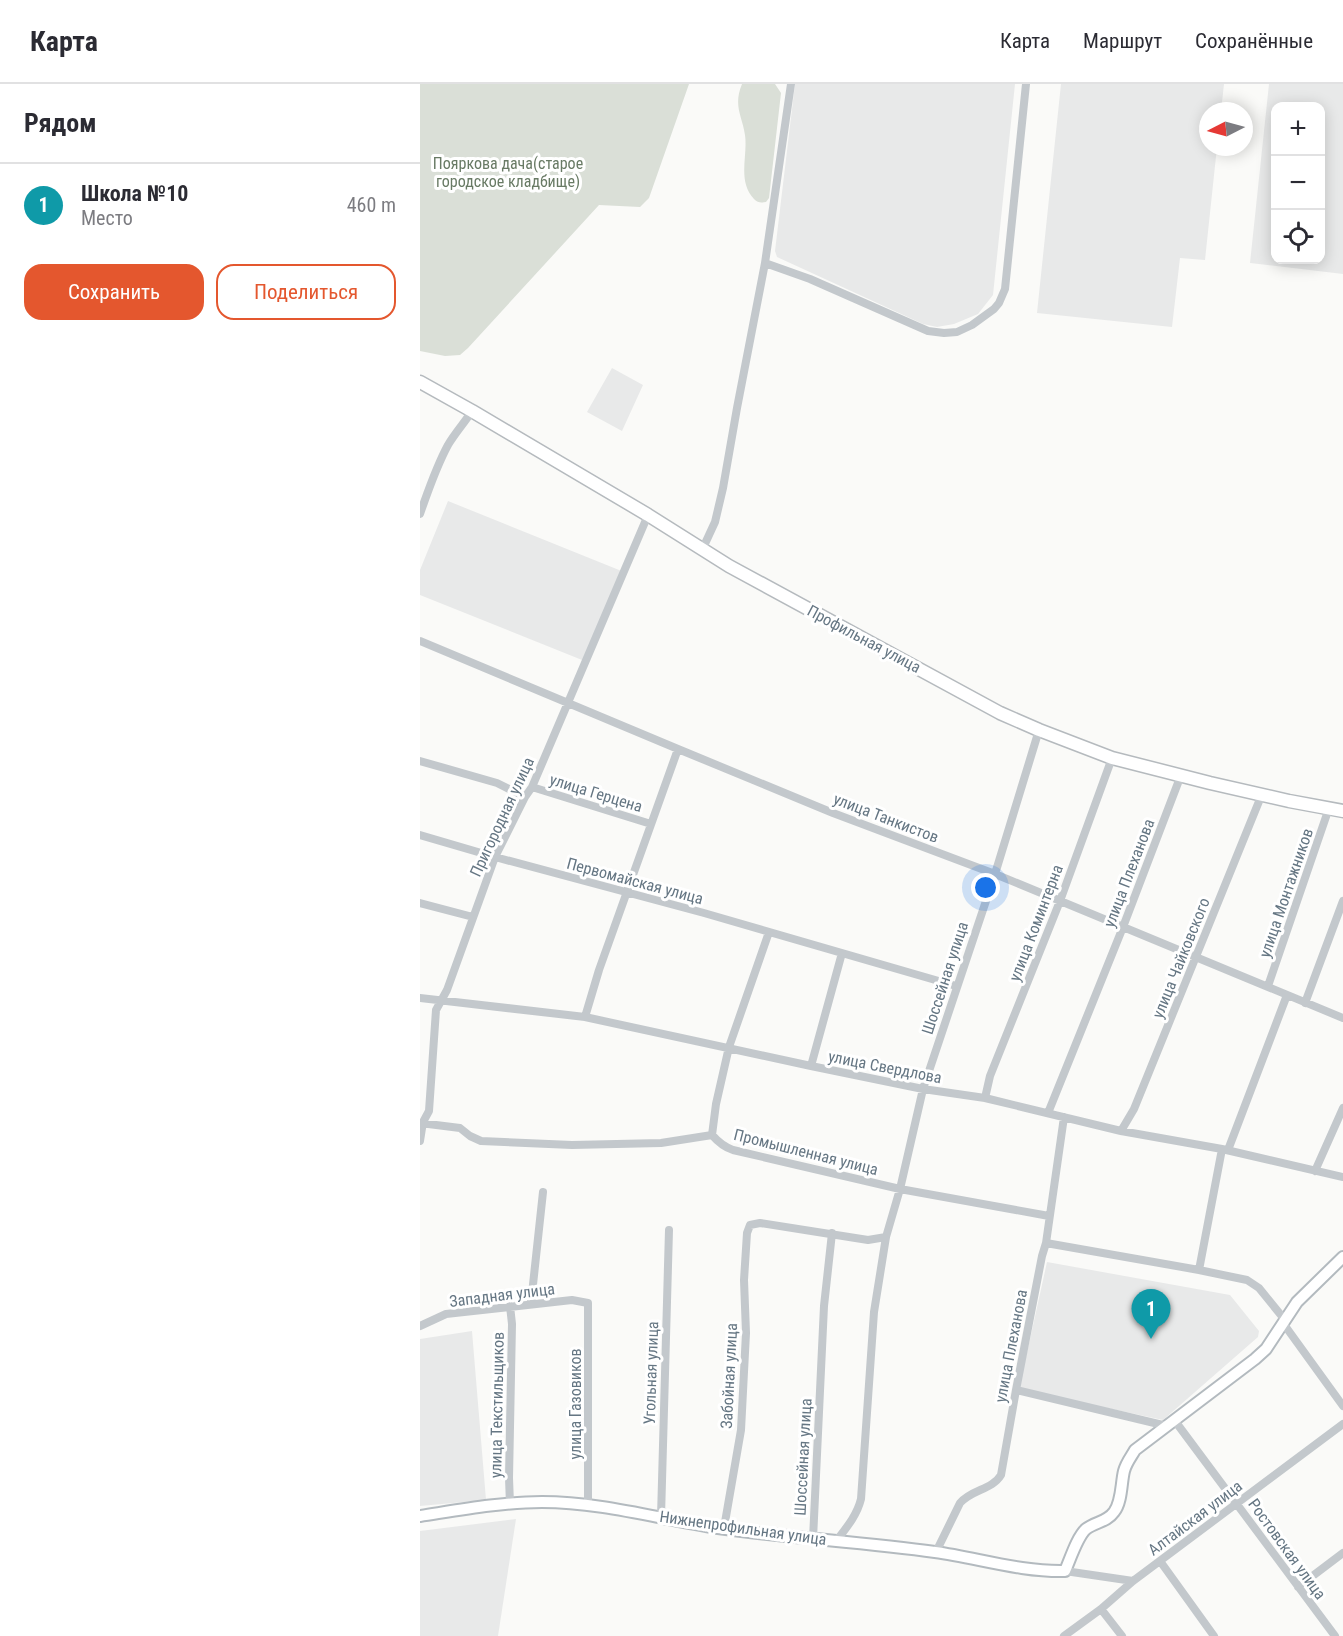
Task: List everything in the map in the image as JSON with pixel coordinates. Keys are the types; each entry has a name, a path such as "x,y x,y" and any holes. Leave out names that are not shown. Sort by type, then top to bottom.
{"main road":[{"name":"Профильная улица","path":"420,382 648,515 729,566 1000,713 1112,758 1343,811"}],"street":[{"path":"703,548 715,522 723,488 765,263 791,84"},
{"path":"765,263 810,279 928,331 957,332 984,317 999,303 1005,289 1026,84"},
{"path":"420,514 433,476 449,444 472,411"},
{"name":"Пригородная улица","path":"420,1141 422,1123 429,1111 436,1010 447,990 495,857 525,797 532,788 648,515"},
{"name":"улица Танкистов","path":"420,641 833,813 995,874 1343,1018"},
{"name":"Шоссейная улица","path":"837,1540 855,1516 861,1499 874,1312 886,1237 900,1189 923,1089 995,874 1039,730"},
{"path":"585,1017 598,970 678,749"},
{"name":"улица Коминтерна","path":"985,1098 990,1076 1060,901 1112,758"},
{"name":"улица Герцена","path":"420,761 497,783 525,797"},
{"name":"улица Плеханова","path":"1048,1113 1181,775"},
{"name":"улица Герцена","path":"532,788 651,824"},
{"name":"улица Чайковского","path":"1121,1131 1134,1109 1262,794"},
{"name":"улица Монтажников","path":"1268,986 1329,808"},
{"name":"Первомайская улица","path":"420,836 957,986"},
{"path":"1305,1003 1343,901"},
{"path":"420,903 473,917"},
{"path":"712,1135 716,1104 729,1047 769,932"},
{"path":"811,1066 842,953"},
{"path":"1199,1270 1225,1150 1287,995"},
{"name":"улица Свердлова","path":"420,998 585,1017 923,1089 985,1098 1121,1131 1225,1150 1343,1177"},
{"path":"1315,1171 1343,1108"},
{"name":"улица Плеханова","path":"936,1552 965,1497 997,1482 1001,1476 1046,1243 1064,1117"},
{"name":"Промышленная улица","path":"422,1123 460,1128 481,1141 572,1145 661,1143 712,1135 725,1148 733,1150 900,1189 1049,1216"},
{"path":"531,1303 543,1192"},
{"name":"Забойная улица","path":"724,1528 741,1430 746,1333 744,1280 747,1233 750,1225 760,1222 832,1233"},
{"name":"Угольная улица","path":"661,1517 669,1230"},
{"path":"832,1233 868,1240 886,1237"},
{"name":"Шоссейная улица","path":"813,1539 824,1306 832,1233"},
{"path":"1046,1243 1247,1280 1259,1288 1343,1406"},
{"path":"1065,1571 1085,1530 1106,1520 1118,1505 1128,1460 1144,1443 1256,1359 1266,1349 1297,1302 1343,1257"},
{"name":"Западная улица","path":"420,1326 446,1314 572,1299 588,1303"},
{"name":"улица Газовиков","path":"588,1303 588,1506"},
{"name":"улица Текстильщиков","path":"510,1306 512,1324 510,1504"},
{"path":"1016,1390 1171,1423"},
{"name":"Ростовская улица","path":"1171,1423 1237,1504 1335,1636"},
{"name":"Алтайская улица","path":"1064,1636 1101,1609 1133,1581 1343,1424"},
{"name":"Нижнепрофильная улица","path":"420,1516 540,1502 588,1506 724,1528 936,1552 1046,1571 1065,1571 1133,1581"},
{"path":"1298,1587 1343,1553"},
{"path":"1160,1561 1212,1633 1202,1636"},
{"path":"1101,1609 1122,1636"}],"shaded area":[{"path":"795,84 1015,84 993,295 978,314 954,324 937,327 923,324 777,257 775,251"},
{"path":"1061,84 1224,84 1222,102 1199,102 1199,156 1216,156 1205,260 1180,258 1172,327 1037,313"},
{"path":"1269,84 1343,84 1343,274 1250,263"},
{"path":"612,368 643,385 622,431 587,412"},
{"path":"448,501 624,572 587,662 420,595 420,570"},
{"path":"1047,1262 1230,1295 1259,1331 1258,1337 1163,1420 1019,1389"},
{"path":"472,1331 486,1500 420,1506 420,1339"},
{"path":"516,1519 498,1636 420,1636 420,1531"}],"green space":[{"name":"Пояркова дача(старое городское кладбище)","path":"420,84 689,84 649,198 640,207 599,205 460,355 445,356 420,351"},
{"path":"742,84 775,84 781,93 769,198 766,202 755,200 749,192 744,176 746,143 738,105"}],"place":[{"name":"Школа №10","path":"1151,1339"}]}
